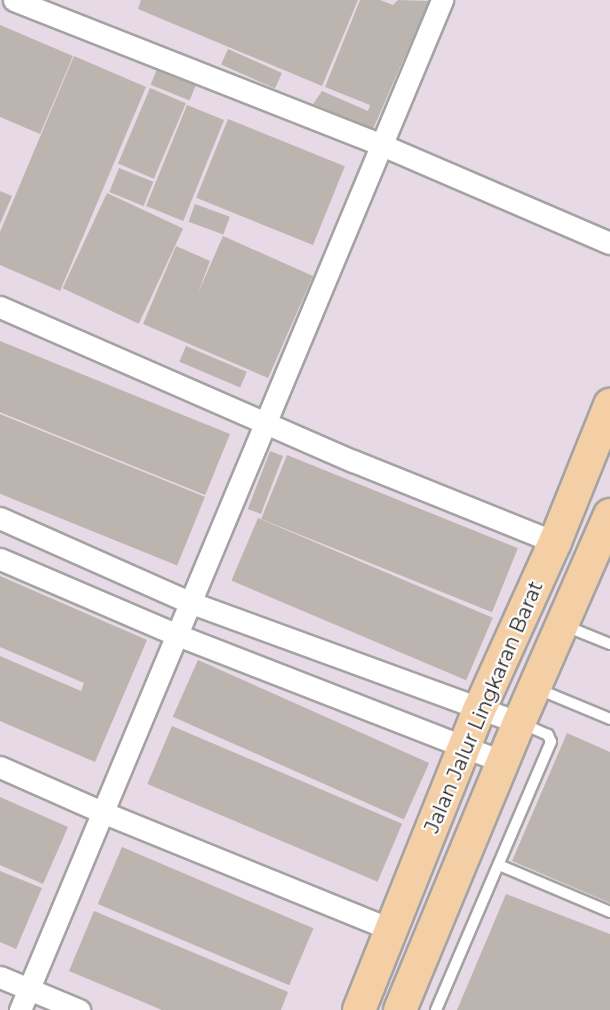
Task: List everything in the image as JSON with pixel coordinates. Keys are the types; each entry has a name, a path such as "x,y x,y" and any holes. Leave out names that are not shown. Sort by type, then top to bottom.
{"main road":[{"name":"Jalan Jalur Lingkaran Barat","path":"359,1010 480,708 555,542 610,405"},
{"name":"Jalan Jalur Lingkaran Barat","path":"400,1010 519,723 610,515"}],"street":[{"path":"14,0 382,145 610,243"},
{"path":"20,1010 175,634 442,0"},
{"path":"0,307 353,460 555,542"},
{"path":"0,518 189,602 519,723"},
{"path":"0,559 175,634 504,762"},
{"path":"0,767 102,812 392,930"},
{"path":"0,977 79,1010"}],"lane":[{"path":"563,625 610,644"},
{"path":"535,688 610,718"},
{"path":"436,1010 551,742 548,735 519,723"},
{"path":"499,865 610,912"}],"shaded area":[{"path":"0,0 610,0 610,1010 0,1010"}],"building":[{"path":"141,0 358,0 322,86 138,9"},
{"path":"360,0 380,0 393,5 398,0 429,1 373,129 313,104 322,91 368,111 370,105 325,87"},
{"path":"0,25 73,56 40,134 0,117"},
{"path":"228,49 282,73 275,89 221,65"},
{"path":"74,56 146,87 60,291 0,265 0,232"},
{"path":"157,69 196,85 190,100 151,85"},
{"path":"150,88 186,103 154,179 118,163"},
{"path":"187,105 224,120 183,221 146,206"},
{"path":"228,119 345,166 313,245 196,198"},
{"path":"119,168 153,182 144,206 109,192"},
{"path":"0,191 12,196 0,224"},
{"path":"107,193 183,228 139,324 63,288"},
{"path":"195,204 230,217 223,235 189,222"},
{"path":"223,236 313,276 268,378 143,324 176,246 210,261 198,293"},
{"path":"0,341 230,434 205,495 0,412"},
{"path":"186,346 247,372 240,387 179,362"},
{"path":"0,414 205,497 177,565 0,494"},
{"path":"270,451 283,456 261,514 248,509"},
{"path":"287,455 518,548 492,612 261,519"},
{"path":"258,518 493,618 466,680 231,581"},
{"path":"0,576 147,640 95,762 0,721 0,656 81,691 84,683 0,647"},
{"path":"198,660 429,763 404,820 173,717"},
{"path":"172,726 402,824 378,882 147,784"},
{"path":"567,733 610,752 610,903 512,861"},
{"path":"0,797 68,827 43,884 0,865"},
{"path":"122,847 313,928 289,985 98,904"},
{"path":"0,871 42,888 16,949 0,942"},
{"path":"506,894 610,934 610,1010 457,1010"},
{"path":"94,911 288,992 281,1010 162,1010 69,971"}]}
